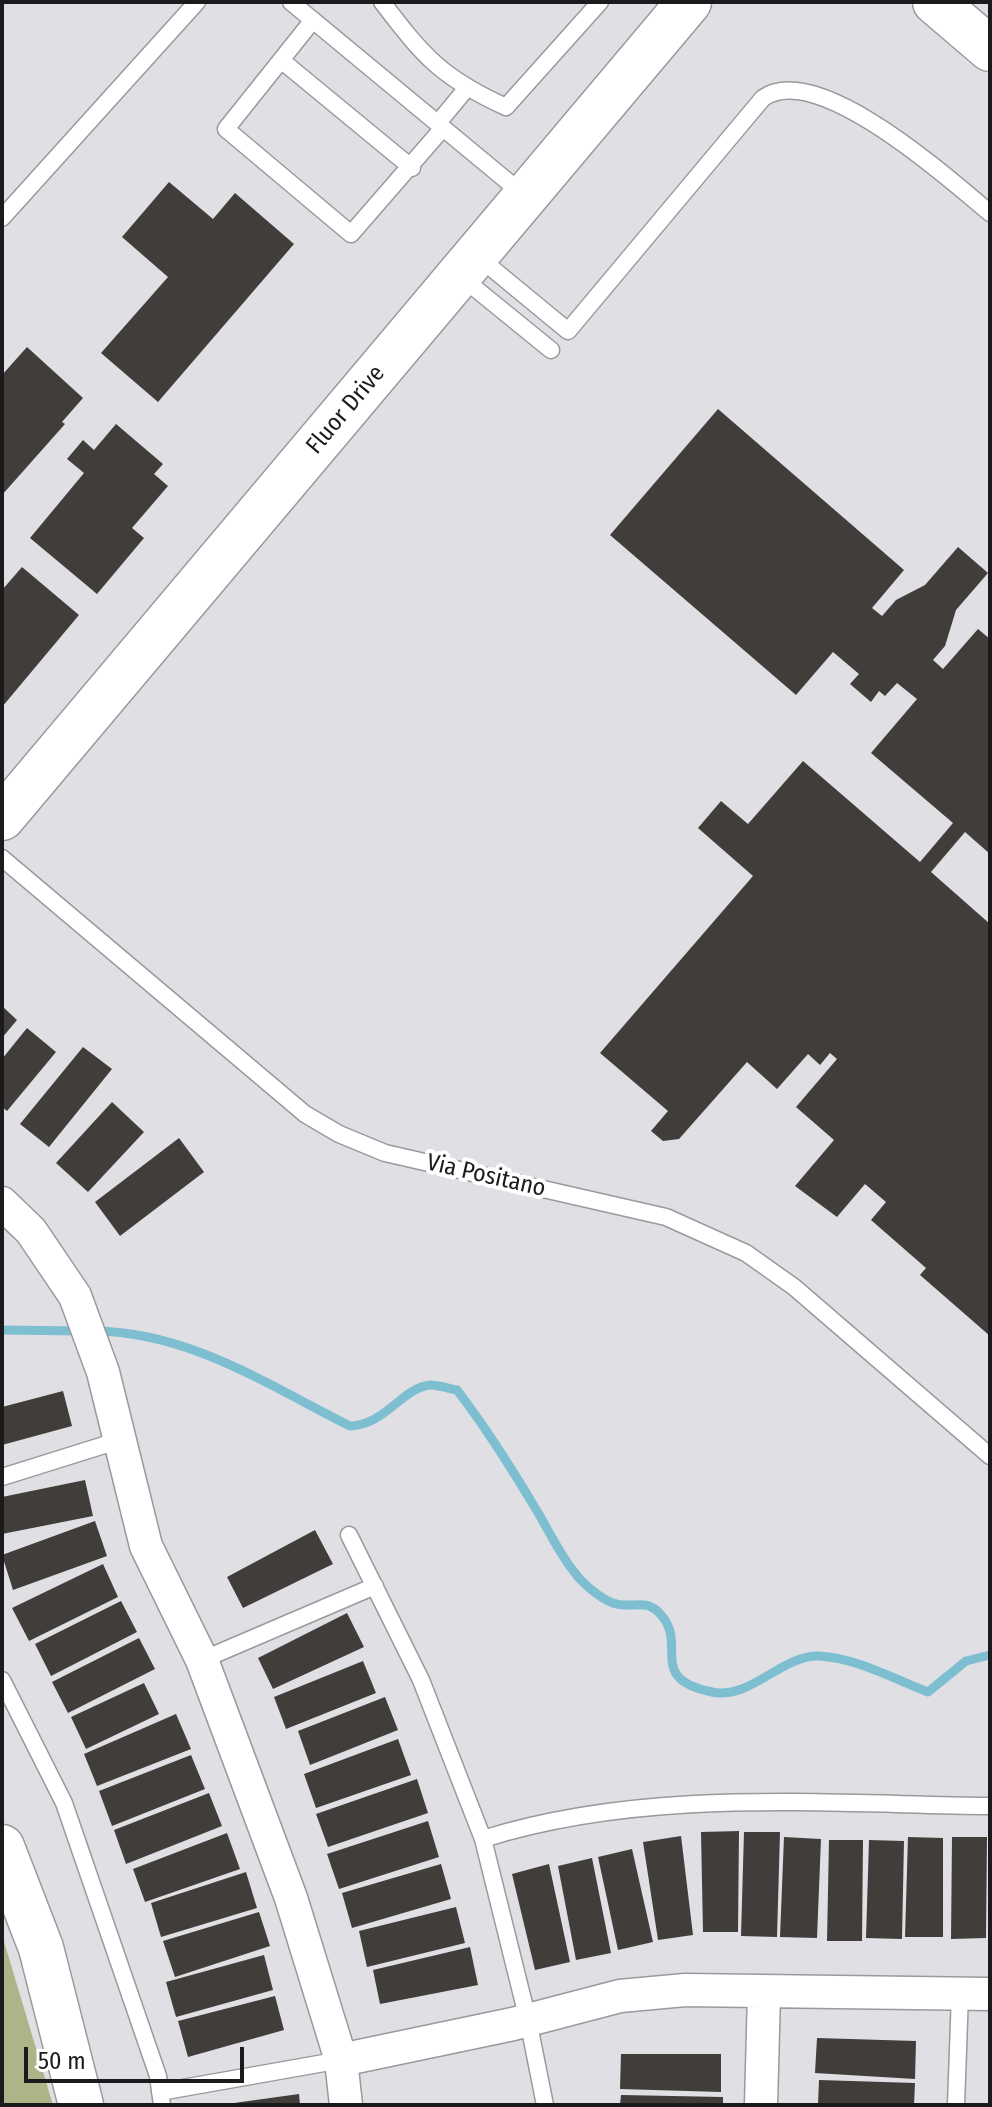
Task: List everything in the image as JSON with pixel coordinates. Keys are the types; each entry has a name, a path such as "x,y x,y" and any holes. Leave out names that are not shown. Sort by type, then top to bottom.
{"street":[{"name":"Fluor Drive","path":"2,818 689,2"},
{"path":"935,2 990,49"},
{"path":"2,1203 31,1231 75,1296 105,1383 117,1441 146,1546 202,1660 291,1898 341,2060 346,2105"},
{"path":"2,1847 41,1948 81,2105"},
{"path":"341,2060 528,2020 620,1996 685,1990 975,1994"},
{"path":"761,2105 764,1993"}],"lane":[{"path":"2,218 4,220 197,2"},
{"path":"291,2 525,196"},
{"path":"382,2 424,57 466,89 506,107 600,2"},
{"path":"313,20 226,129 351,234 412,168 466,89"},
{"path":"281,60 412,168"},
{"path":"468,265 568,331 763,98 776,89 795,89 832,101 908,146 990,213"},
{"path":"468,265 551,350"},
{"name":"Via Positano","path":"2,858 305,1114 339,1134 385,1153 666,1217 704,1231 746,1253 794,1287 990,1456"},
{"path":"2,1477 117,1441"},
{"path":"349,1535 421,1680 483,1839 528,2020 545,2105"},
{"path":"202,1660 375,1586"},
{"path":"2,1680 64,1803 161,2098 341,2060"},
{"path":"483,1839 521,1827 696,1801 990,1806"},
{"path":"956,2105 975,1994"}],"green space":[{"path":"2,1935 53,2105 2,2105"}],"building":[{"path":"169,182 213,219 235,193 294,244 158,402 101,353 168,277 122,237"},
{"path":"27,347 83,398 62,422 65,424 2,495 2,375"},
{"path":"718,409 904,570 872,608 882,616 896,600 925,585 958,547 988,573 956,610 945,646 933,660 943,669 978,629 990,639 990,854 965,832 931,872 990,924 990,1336 920,1275 926,1268 871,1220 886,1202 865,1184 837,1217 795,1186 834,1140 796,1107 837,1059 830,1053 820,1065 808,1054 777,1089 747,1062 679,1139 663,1141 651,1131 668,1111 600,1053 753,876 698,828 721,801 748,824 803,761 920,862 953,823 871,753 917,699 897,683 885,696 879,691 871,702 850,684 859,674 833,652 796,695 610,535"},
{"path":"116,424 163,464 154,474 168,486 132,528 144,538 97,594 30,538 84,473 67,459 83,440 94,450"},
{"path":"22,567 79,615 2,707 2,590"},
{"path":"2,1006 17,1020 2,1038"},
{"path":"27,1028 56,1052 7,1111 2,1107 2,1059"},
{"path":"83,1047 112,1069 49,1147 20,1124"},
{"path":"112,1102 144,1132 88,1192 56,1163"},
{"path":"179,1138 204,1172 120,1236 95,1202"},
{"path":"63,1391 72,1426 2,1445 2,1407"},
{"path":"85,1480 93,1516 2,1534 2,1497"},
{"path":"95,1521 107,1556 13,1590 2,1555"},
{"path":"315,1530 333,1564 243,1608 227,1577"},
{"path":"103,1564 118,1597 29,1641 12,1608"},
{"path":"121,1601 137,1632 51,1676 35,1644"},
{"path":"347,1613 364,1647 273,1689 258,1658"},
{"path":"139,1638 155,1669 68,1713 52,1682"},
{"path":"363,1661 376,1693 286,1729 274,1697"},
{"path":"144,1683 159,1714 86,1749 71,1717"},
{"path":"385,1697 398,1730 310,1765 298,1731"},
{"path":"176,1714 191,1749 97,1786 84,1754"},
{"path":"398,1739 411,1775 316,1808 304,1774"},
{"path":"191,1755 205,1789 112,1826 99,1791"},
{"path":"417,1779 428,1813 328,1847 316,1814"},
{"path":"209,1793 222,1826 126,1864 114,1830"},
{"path":"428,1821 439,1857 339,1889 327,1854"},
{"path":"739,1831 738,1932 703,1932 701,1832"},
{"path":"744,1832 780,1832 777,1937 741,1936"},
{"path":"227,1833 240,1869 145,1902 133,1869"},
{"path":"681,1836 693,1935 658,1940 643,1842"},
{"path":"784,1837 821,1839 817,1938 780,1937"},
{"path":"908,1837 943,1838 943,1937 905,1937"},
{"path":"952,1837 987,1837 986,1938 951,1939"},
{"path":"829,1840 863,1840 862,1941 827,1941"},
{"path":"869,1840 904,1841 902,1939 866,1938"},
{"path":"632,1849 653,1942 618,1950 598,1857"},
{"path":"592,1858 611,1953 576,1960 558,1866"},
{"path":"441,1864 451,1899 352,1928 342,1893"},
{"path":"549,1864 570,1962 535,1970 512,1874"},
{"path":"246,1872 257,1908 161,1937 151,1903"},
{"path":"456,1907 465,1943 367,1967 359,1931"},
{"path":"259,1912 270,1946 175,1977 163,1941"},
{"path":"470,1947 478,1985 380,2004 373,1970"},
{"path":"264,1955 273,1990 176,2017 166,1982"},
{"path":"275,1996 284,2030 188,2057 178,2021"},
{"path":"817,2038 916,2041 915,2079 815,2073"},
{"path":"621,2054 721,2054 721,2092 620,2089"},
{"path":"819,2080 915,2083 914,2105 818,2105"},
{"path":"299,2094 300,2105 234,2105 234,2103"},
{"path":"621,2095 723,2097 723,2105 620,2105"}],"waterway":[{"path":"2,1330 80,1331"},
{"path":"95,1331 163,1340 195,1351 258,1378 350,1426 374,1419 421,1387 434,1385 457,1390 499,1449 578,1577 613,1603 645,1605 656,1610 669,1627 674,1670 680,1679 692,1686 712,1692 740,1690 792,1662 819,1656 861,1665 928,1692 966,1661 990,1655"}]}
